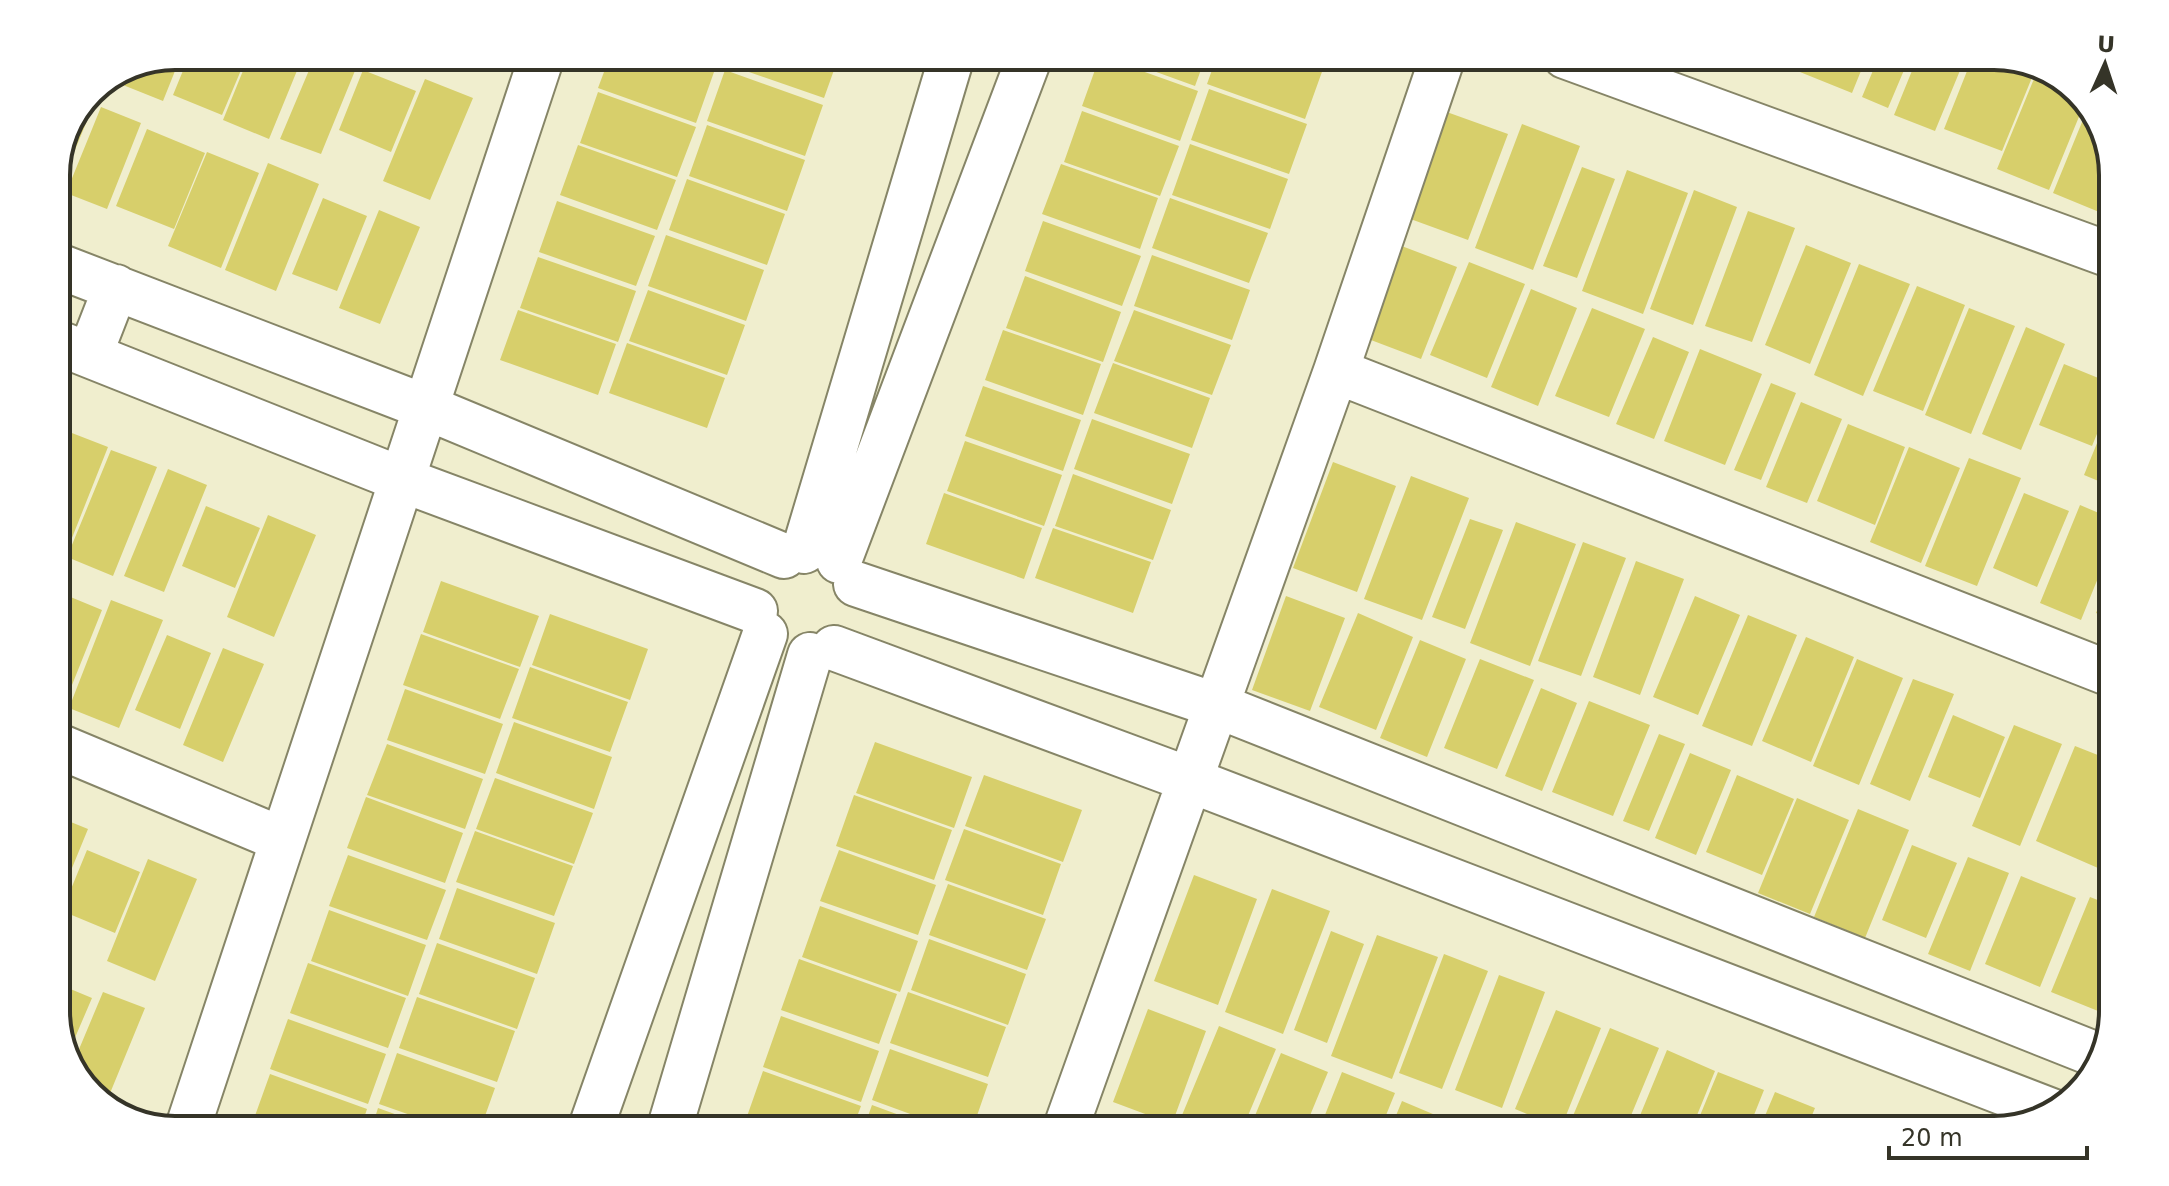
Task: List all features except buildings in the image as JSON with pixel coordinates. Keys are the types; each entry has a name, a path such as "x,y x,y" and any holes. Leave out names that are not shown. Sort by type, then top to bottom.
{"street":[{"path":"192,1116 428,408 537,70"},
{"path":"821,563 948,70"},
{"path":"821,563 1024,70"},
{"path":"1070,1116 1336,371 1438,70"},
{"path":"1603,70 2099,251"},
{"path":"70,270 821,563 1218,706 2090,1052"},
{"path":"116,287 73,348 760,623 785,651 822,652 1190,780 2038,1106"},
{"path":"1336,371 2099,670"},
{"path":"595,1116 760,623 761,579 771,566 821,563 860,597 858,621 844,641 822,652 673,1116"},
{"path":"70,751 283,840"}]}
